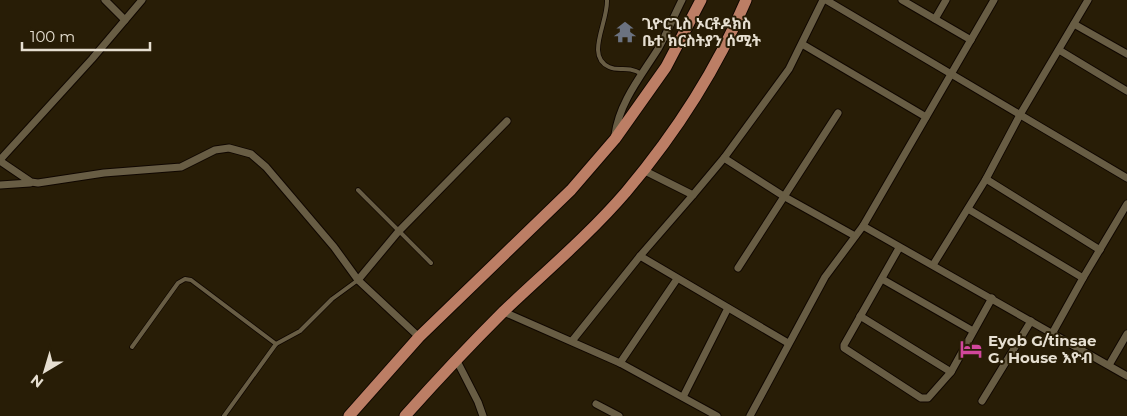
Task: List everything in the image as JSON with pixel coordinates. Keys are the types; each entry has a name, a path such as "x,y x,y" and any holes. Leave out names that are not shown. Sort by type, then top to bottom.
{"main road":[{"path":"349,416 419,337 571,190 615,139 666,67 701,0"},
{"path":"405,416 504,312 584,236 625,192 666,140 695,96 746,0"}],"street":[{"path":"105,0 125,20"},
{"path":"30,182 0,160 142,0"},
{"path":"615,139 617,118 659,46 682,0"},
{"path":"572,340 640,256 724,158 779,83 802,44 824,0 1021,113 1127,178"},
{"path":"902,0 971,40"},
{"path":"934,19 946,0"},
{"path":"750,416 788,343 826,277 863,226 994,0"},
{"path":"934,265 986,179 1021,113 1088,0"},
{"path":"1074,24 1127,54"},
{"path":"802,44 926,117"},
{"path":"1059,50 1127,91"},
{"path":"738,268 838,112"},
{"path":"358,280 398,232 507,121"},
{"path":"0,185 104,173 173,168 215,150 230,148 251,154 266,167 358,280 419,337"},
{"path":"724,158 785,197 855,236"},
{"path":"643,170 693,195"},
{"path":"986,179 1100,250"},
{"path":"1052,332 1127,204"},
{"path":"968,209 1084,278"},
{"path":"863,226 1127,376"},
{"path":"899,248 844,348 921,398 928,398 951,372 992,298"},
{"path":"640,256 788,343"},
{"path":"620,363 677,279"},
{"path":"882,279 974,331"},
{"path":"683,397 728,308"},
{"path":"504,312 572,340 620,363 717,416"},
{"path":"860,316 951,372"},
{"path":"982,401 1031,320"},
{"path":"1109,366 1127,334"},
{"path":"457,361 483,416"},
{"path":"596,404 619,416"}],"lane":[{"path":"607,0 607,15 598,42 598,59 602,64 612,68 631,68 642,74"},
{"path":"358,190 398,232 431,262"},
{"path":"132,347 178,283 185,279 191,280 276,344"},
{"path":"224,416 276,344 300,331 332,298 358,280"}],"place":[{"name":"ጊዮርጊስ ኦርቶዶክስ ቤተ ክርስትያን ሰሚት","path":"625,32"},
{"name":"Eyob G/tinsae G. House እዮብ","path":"971,349"}]}
